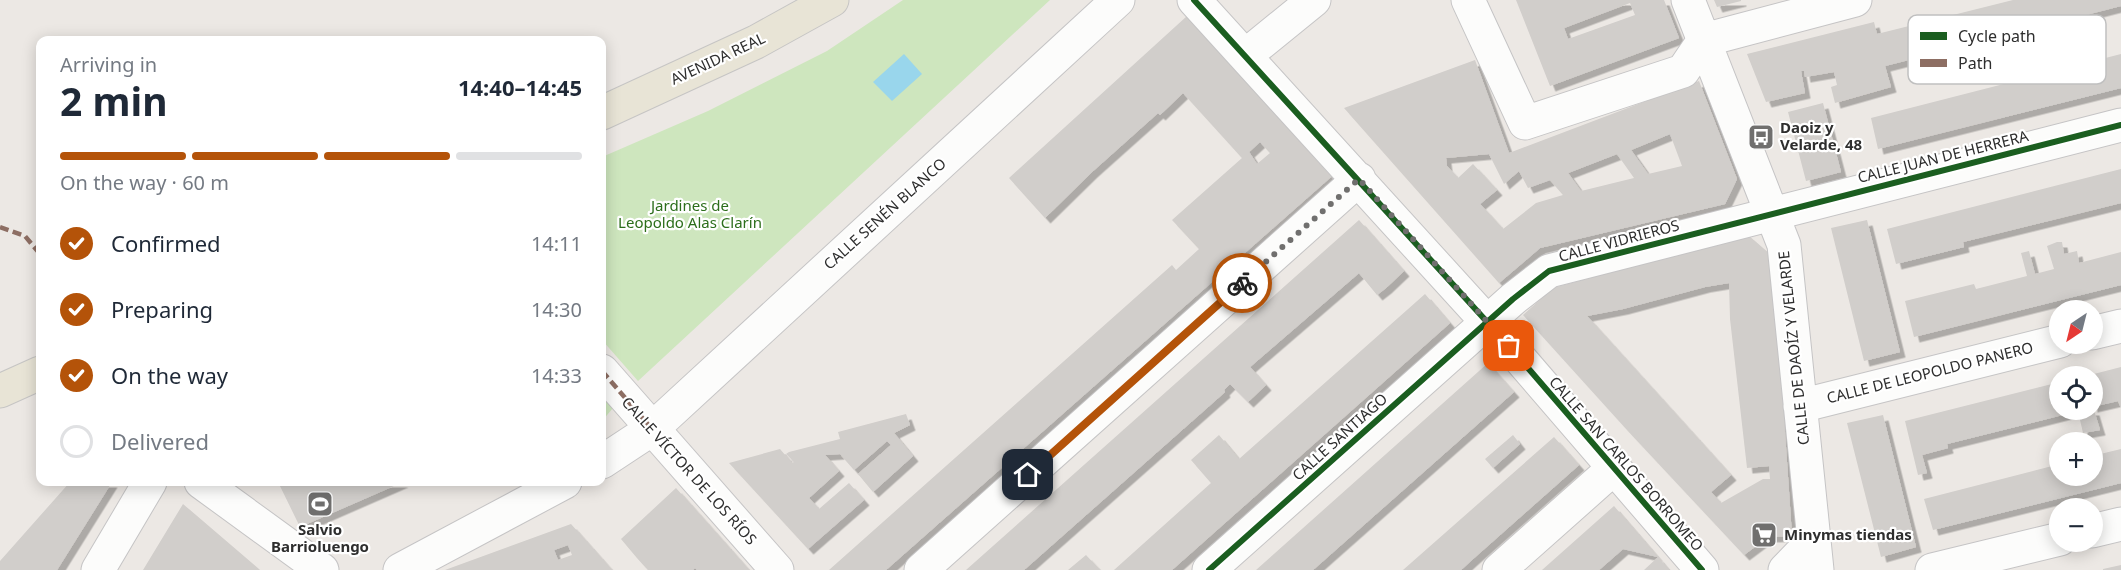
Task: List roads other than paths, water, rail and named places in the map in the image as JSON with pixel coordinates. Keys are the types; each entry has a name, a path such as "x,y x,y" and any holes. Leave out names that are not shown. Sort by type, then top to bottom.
{"main road":[{"name":"AVENIDA REAL","path":"606,111 756,42 832,0"},
{"path":"0,391 36,375"}],"street":[{"name":"CALLE SENÉN BLANCO","path":"606,459 652,429 1118,0"},
{"name":"CALLE SAN CARLOS BORROMEO","path":"1194,0 1487,321 1702,570"},
{"path":"1245,56 1314,0"},
{"path":"1468,0 1525,123 1683,71 1704,40 1855,0"},
{"name":"CALLE DE DAOÍZ Y VELARDE","path":"1688,0 1784,245 1815,555"},
{"name":"CALLE JUAN DE HERRERA","path":"1772,213 2121,125"},
{"path":"921,570 1359,179"},
{"name":"CALLE VIDRIEROS","path":"1487,321 1549,271 1772,213"},
{"name":"CALLE SANTIAGO","path":"1209,570 1487,321"},
{"path":"2103,330 2121,326"},
{"name":"CALLE DE LEOPOLDO PANERO","path":"1800,406 2049,344"},
{"name":"CALLE VÍCTOR DE LOS RÍOS","path":"606,376 777,570"},
{"path":"1499,570 1614,468"},
{"path":"98,570 148,486"},
{"path":"206,486 322,570"},
{"path":"399,570 557,486"},
{"path":"2103,528 2121,524"},
{"path":"1932,570 2049,542"},
{"path":"1785,570 1794,562 1815,555"}],"water":[{"path":"904,54 922,74 892,101 873,82"}],"place":[{"name":"Daoiz y Velarde, 48","path":"1761,137"},
{"name":"Salvio Barrioluengo","path":"320,504"},
{"name":"Minymas tiendas","path":"1764,535"}],"park label":[{"name":"Jardines de Leopoldo Alas Clarín","path":"690,214"}]}
